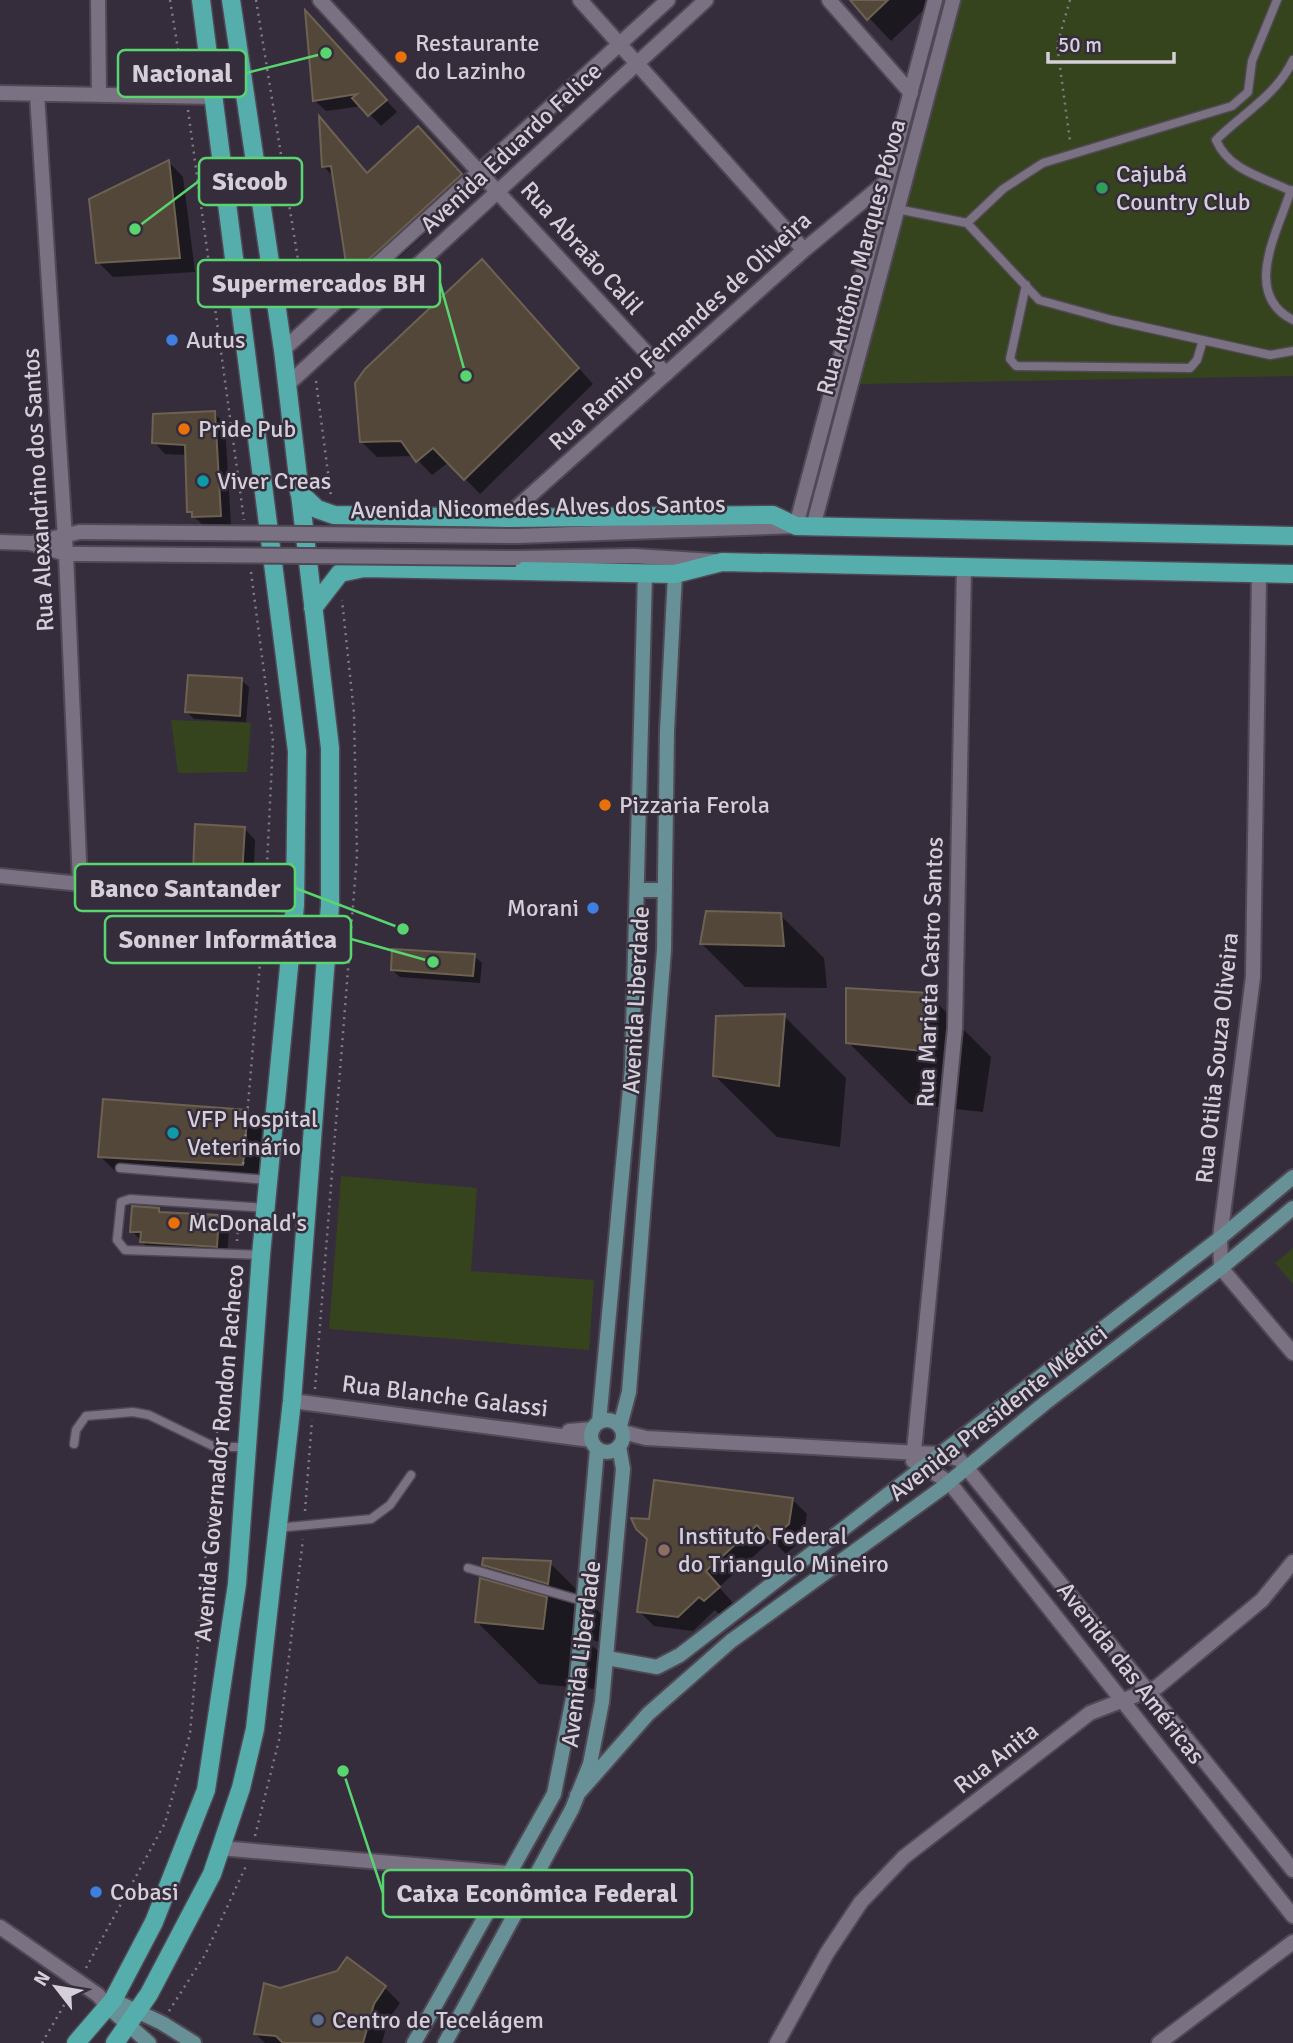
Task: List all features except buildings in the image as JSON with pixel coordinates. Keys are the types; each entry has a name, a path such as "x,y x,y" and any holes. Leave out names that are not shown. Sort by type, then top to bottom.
{"main road":[{"name":"Avenida Governador Rondon Pacheco","path":"76,2043 111,2003 154,1923 206,1790 237,1584 261,1255 295,905 297,751 201,0"},
{"path":"115,2043 133,2019 212,1874 241,1788 255,1729 292,1401 330,905 330,748 283,350 231,0"},
{"name":"Avenida Nicomedes Alves dos Santos","path":"299,492 317,509 334,515 505,518 773,515 804,526 1293,536"},
{"path":"399,568 381,552 377,541 382,528 402,516"},
{"name":"Avenida Nicomedes Alves dos Santos","path":"313,608 340,573 348,569 675,574 722,562 1293,574"},
{"name":"Avenida Liberdade","path":"414,2043 507,1873 554,1794 577,1678 595,1435 632,1067 645,574"},
{"name":"Avenida Liberdade","path":"445,2043 577,1795 590,1764 602,1702 622,1469 621,1436 629,1392 664,950 667,731 675,574"},
{"path":"637,890 665,890"},
{"name":"Avenida Presidente Médici","path":"607,1658 657,1667 680,1655 913,1458 939,1454 1220,1238 1293,1178"},
{"name":"Avenida Presidente Médici","path":"577,1795 648,1714 731,1641 949,1482 1045,1403 1222,1268 1293,1208"},
{"path":"611,1420 621,1436 612,1452 595,1435 611,1420"},
{"path":"111,2003 133,2019 194,2043"},
{"path":"133,2019 149,2043"}],"street":[{"path":"98,0 99,95"},
{"name":"Rua Abraão Calil","path":"320,0 666,374"},
{"path":"580,0 804,250"},
{"name":"Avenida Eduardo Felice","path":"283,350 668,0"},
{"name":"Avenida Eduardo Felice","path":"286,387 706,0"},
{"path":"829,0 911,93"},
{"name":"Rua Antônio Marques Póvoa","path":"804,526 887,181 935,0"},
{"name":"Rua Antônio Marques Póvoa","path":"804,526 897,209 953,0"},
{"path":"0,93 215,97"},
{"name":"Rua Alexandrino dos Santos","path":"37,94 66,554 80,883"},
{"path":"887,181 890,200 897,209"},
{"name":"Rua Ramiro Fernandes de Oliveira","path":"505,518 804,250 887,181"},
{"path":"375,266 394,287"},
{"name":"Avenida Nicomedes Alves dos Santos","path":"30,543 80,532 517,536 804,526"},
{"name":"Avenida Nicomedes Alves dos Santos","path":"0,542 30,543 66,554 516,558 634,556 722,562"},
{"name":"Rua Marieta Castro Santos","path":"913,1458 956,1028 964,568"},
{"name":"Rua Otilia Souza Oliveira","path":"1222,1268 1220,1238 1253,977 1259,574"},
{"path":"0,876 295,905"},
{"path":"1222,1268 1293,1353"},
{"name":"Rua Blanche Galassi","path":"292,1401 551,1433 595,1435"},
{"path":"621,1436 913,1458"},
{"name":"Avenida das Américas","path":"939,1454 959,1459 967,1467 1293,1870"},
{"name":"Avenida das Américas","path":"913,1458 949,1482 1123,1698 1293,1916"},
{"name":"Rua Anita","path":"777,2043 827,1953 861,1902 904,1857 1090,1713 1157,1687 1262,1600 1293,1562"},
{"path":"220,1848 507,1873 534,1880"},
{"path":"0,1927 111,2003"},
{"path":"1159,2043 1293,1942"}],"lane":[{"path":"967,223 1003,189 1043,163 1232,106 1248,92 1252,61 1277,0"},
{"path":"1293,60 1287,74 1248,114 1216,140 1222,155 1248,173 1292,191 1264,278 1269,301 1293,320"},
{"path":"897,209 967,223 1039,300 1112,320 1270,355 1293,351"},
{"path":"1026,285 1010,359 1016,366 1190,368 1198,360 1203,340"},
{"path":"120,1168 268,1180"},
{"path":"261,1255 125,1250 117,1240 118,1208 121,1202 130,1199 266,1208"},
{"path":"74,1444 76,1430 86,1416 133,1412 158,1418 165,1424 215,1447 248,1447"},
{"path":"277,1528 371,1519 390,1505 411,1475"},
{"path":"468,1568 583,1601"}],"path":[{"path":"170,0 186,96 245,529"},
{"path":"1070,0 1057,45 1071,153"},
{"path":"242,1178 265,902 273,741 250,569"},
{"path":"42,2043 165,1823 190,1734 215,1447 240,1206"}],"green space":[{"name":"Cajubá Country Club","path":"962,0 1293,0 1293,376 860,384"},
{"path":"171,720 251,723 247,772 178,773"},
{"path":"341,1176 477,1188 471,1271 594,1280 589,1350 329,1329"},
{"path":"1293,1248 1293,1284 1275,1263"}],"place":[{"name":"Nacional","path":"326,53"},
{"name":"Restaurante do Lazinho","path":"401,57"},
{"name":"Cajubá Country Club","path":"1102,188"},
{"name":"Sicoob","path":"135,229"},
{"name":"Autus","path":"172,340"},
{"name":"Supermercados BH","path":"466,376"},
{"name":"Pride Pub","path":"184,429"},
{"name":"Viver Creas","path":"203,481"},
{"name":"Pizzaria Ferola","path":"605,805"},
{"name":"Morani","path":"593,908"},
{"name":"Banco Santander","path":"403,929"},
{"name":"Sonner Informática","path":"433,962"},
{"name":"VFP Hospital Veterinário","path":"173,1133"},
{"name":"McDonald's","path":"174,1223"},
{"name":"Instituto Federal do Triangulo Mineiro","path":"664,1550"},
{"name":"Caixa Econômica Federal","path":"343,1771"},
{"name":"Cobasi","path":"96,1892"},
{"name":"Centro de Tecelágem","path":"318,2020"}]}
